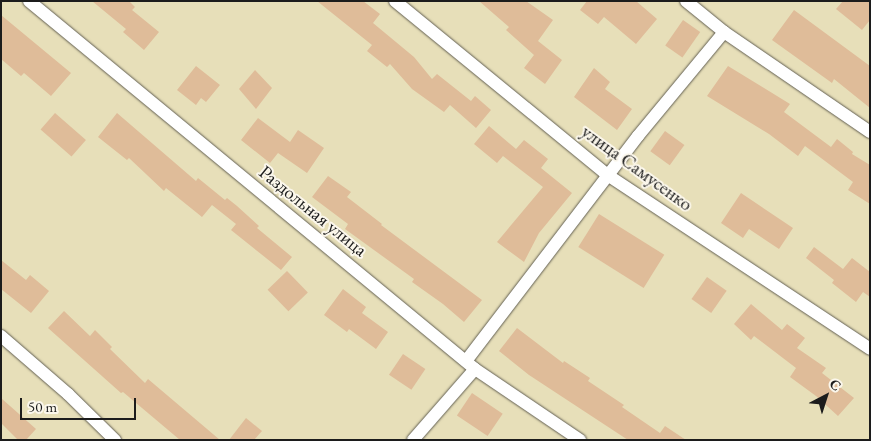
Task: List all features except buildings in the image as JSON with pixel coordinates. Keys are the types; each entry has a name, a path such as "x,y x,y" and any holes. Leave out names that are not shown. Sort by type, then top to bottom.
{"street":[{"name":"Раздольная улица","path":"29,1 471,365 580,440"},
{"name":"улица Самусенко","path":"395,1 609,176 870,349"},
{"path":"686,1 724,32 870,132"},
{"path":"413,440 471,365 638,136 724,32"},
{"path":"1,336 68,394 115,440"}]}
